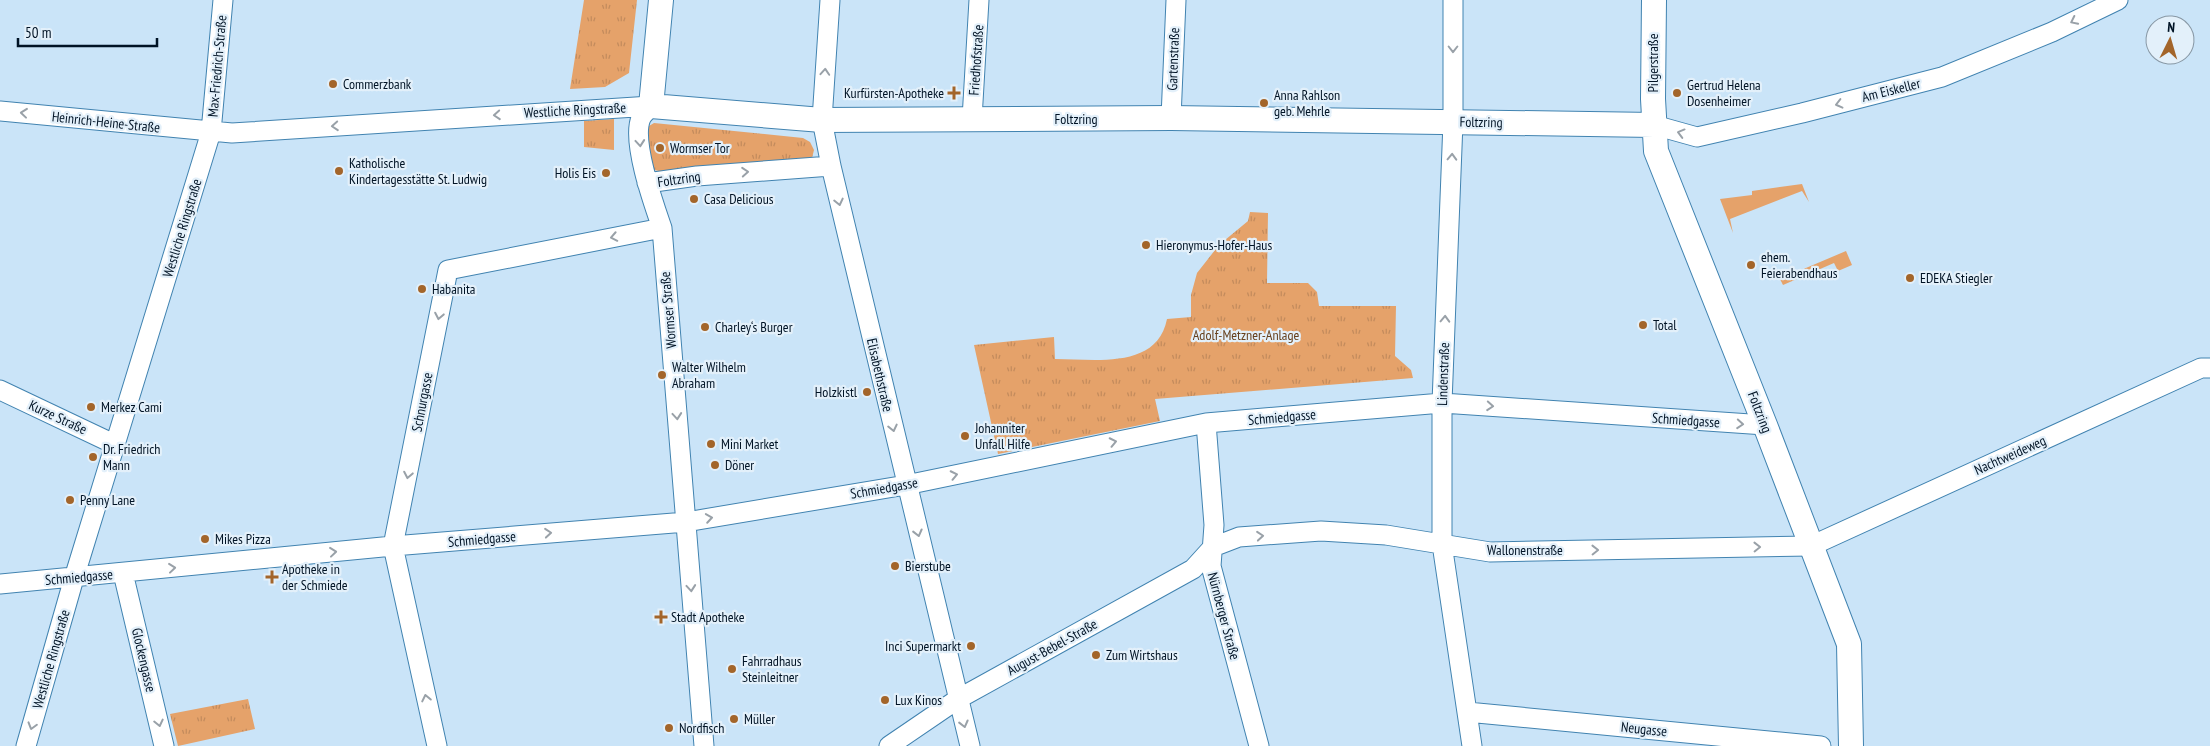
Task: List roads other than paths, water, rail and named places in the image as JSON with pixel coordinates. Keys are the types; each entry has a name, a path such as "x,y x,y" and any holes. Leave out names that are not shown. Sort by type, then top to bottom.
{"street":[{"name":"Max-Friedrich-Straße","path":"212,132 222,0"},
{"name":"Wormser Straße","path":"661,0 651,106 641,118 639,129 643,168 662,228 704,746"},
{"name":"Elisabethstraße","path":"830,0 822,120 831,166 906,485 970,746"},
{"name":"Friedhofstraße","path":"972,119 979,0"},
{"name":"Gartenstraße","path":"1171,118 1176,0"},
{"name":"Lindenstraße","path":"1453,0 1453,122 1442,403 1442,544 1472,746"},
{"name":"Pilgerstraße","path":"1654,0 1654,125"},
{"name":"Am Eiskeller","path":"1654,125 1697,137 1802,113 1942,77 2052,32 2118,0"},
{"name":"Westliche Ringstraße","path":"26,746 74,578 212,132 232,133 651,106"},
{"name":"Foltzring","path":"651,106 822,120 1171,118 1654,125 1656,151 1765,425 1849,644 1852,746"},
{"name":"Heinrich-Heine-Straße","path":"0,111 212,132"},
{"name":"Foltzring","path":"647,183 697,176 831,166"},
{"name":"Schnurgasse","path":"437,746 393,546 448,270 662,228"},
{"name":"Nachtweideweg","path":"1811,546 2201,368 2210,368"},
{"name":"Kurze Straße","path":"0,390 116,445"},
{"name":"Schmiedgasse","path":"0,584 393,546 686,522 906,485 1206,423 1442,403 1765,425"},
{"name":"Nürnberger Straße","path":"1206,423 1214,526 1211,566 1259,746"},
{"name":"Wallonenstraße","path":"1213,547 1239,537 1321,531 1386,535 1490,552 1811,546"},
{"name":"August-Bebel-Straße","path":"889,746 958,699 1193,569 1213,547"},
{"name":"Glockengasse","path":"123,573 164,746"},
{"name":"Neugasse","path":"1467,712 1821,746"}],"place":[{"name":"Commerzbank","path":"333,84"},
{"name":"Kurfürsten-Apotheke","path":"954,93"},
{"name":"Gertrud Helena Dosenheimer","path":"1677,93"},
{"name":"Anna Rahlson geb. Mehrle","path":"1264,103"},
{"name":"Wormser Tor","path":"660,148"},
{"name":"Katholische Kindertagesstätte St. Ludwig","path":"339,171"},
{"name":"Holis Eis","path":"606,173"},
{"name":"Casa Delicious","path":"694,199"},
{"name":"Hieronymus-Hofer-Haus","path":"1146,245"},
{"name":"ehem. Feierabendhaus","path":"1751,265"},
{"name":"EDEKA Stiegler","path":"1910,278"},
{"name":"Habanita","path":"422,289"},
{"name":"Total","path":"1643,325"},
{"name":"Charley‘s Burger","path":"705,327"},
{"name":"Walter Wilhelm Abraham","path":"662,375"},
{"name":"Holzkistl","path":"867,392"},
{"name":"Merkez Cami","path":"91,407"},
{"name":"Johanniter Unfall Hilfe","path":"965,436"},
{"name":"Mini Market","path":"711,444"},
{"name":"Dr. Friedrich Mann","path":"93,457"},
{"name":"Döner","path":"715,465"},
{"name":"Penny Lane","path":"70,500"},
{"name":"Mikes Pizza","path":"205,539"},
{"name":"Bierstube","path":"895,566"},
{"name":"Apotheke in der Schmiede","path":"272,577"},
{"name":"Stadt Apotheke","path":"661,617"},
{"name":"Inci Supermarkt","path":"971,646"},
{"name":"Zum Wirtshaus","path":"1096,655"},
{"name":"Fahrradhaus Steinleitner","path":"732,669"},
{"name":"Lux Kinos","path":"885,700"},
{"name":"Müller","path":"734,719"},
{"name":"Nordfisch","path":"669,728"}],"park label":[{"name":"Adolf-Metzner-Anlage","path":"1246,335"}]}
